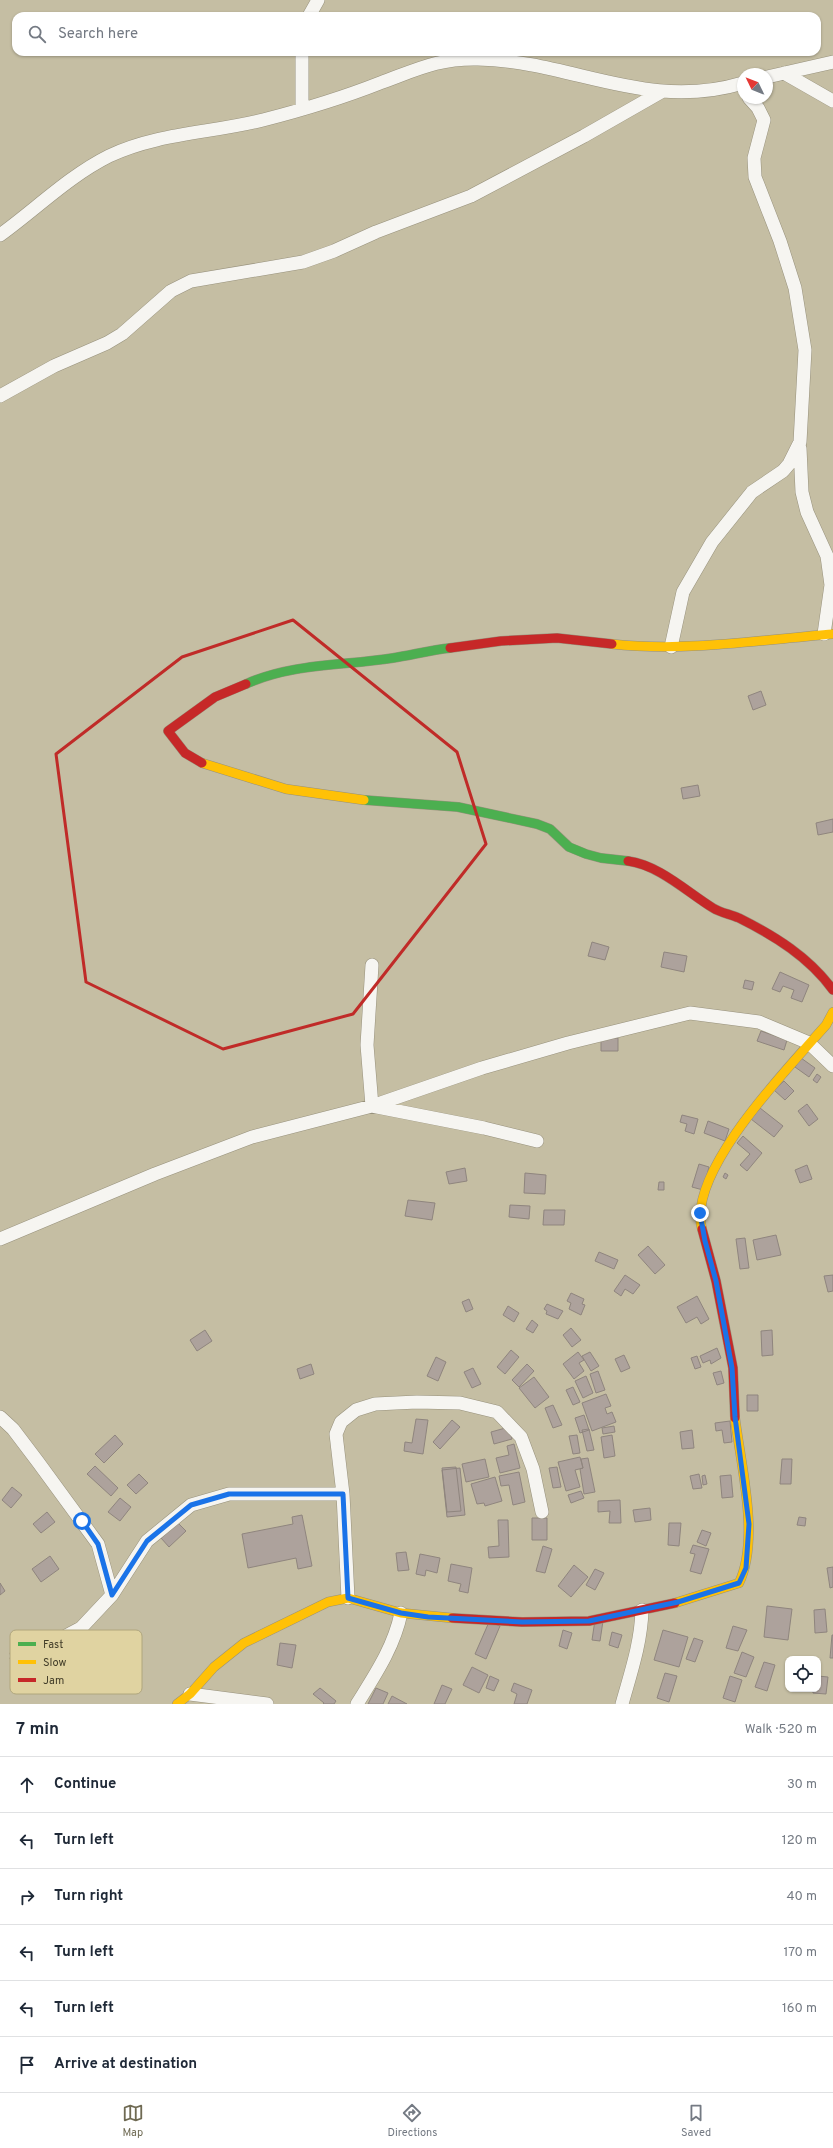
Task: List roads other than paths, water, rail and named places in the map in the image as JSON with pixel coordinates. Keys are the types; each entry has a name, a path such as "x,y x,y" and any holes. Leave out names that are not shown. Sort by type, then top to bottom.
{"street":[{"path":"312,12 318,0"},
{"path":"302,56 302,109"},
{"path":"0,234 34,207 107,157 137,144 262,120 380,84 421,67 452,60 478,59 534,64 634,89 661,92 713,91 737,88"},
{"path":"773,76 833,62"},
{"path":"784,73 833,101"},
{"path":"0,396 48,369 107,344 122,334 171,291 191,281 304,262 334,251 376,232 478,192 661,92"},
{"path":"754,104 764,120 754,158 755,177 780,241 795,288 801,320 805,350 800,442 802,492 807,512 827,556 831,585 829,634 640,647 556,638 501,641 432,650 377,660 289,669 263,676 215,697 168,731 185,753 206,766 286,789 374,801 458,807 519,819 550,830 569,847 586,854 600,858 630,861 653,869 715,909 738,918 772,936 803,957 822,975 833,990"},
{"path":"671,646 683,592 712,542 752,492 782,472 789,464 800,442"},
{"path":"372,965 367,1045 372,1106"},
{"path":"0,1239 155,1174 252,1137 372,1106 539,1052 690,1012 759,1022 809,1042 833,1066"},
{"path":"177,1704 190,1694 214,1667 244,1643 328,1602 348,1598 401,1613 428,1617 522,1622 589,1621 678,1602 739,1583 746,1568 749,1524 735,1417 732,1368 716,1281 705,1241 700,1213 710,1178 736,1132 754,1106 809,1042 826,1025 833,1012"},
{"path":"372,1106 484,1128 536,1141"},
{"path":"348,1598 343,1494 336,1434 341,1422 356,1410 382,1404 417,1402 460,1403 497,1412 521,1437 533,1469 542,1512"},
{"path":"0,1417 13,1429 98,1544 112,1595"},
{"path":"77,1630 81,1628 112,1595 147,1541 191,1505 229,1494 343,1494"},
{"path":"622,1704 638,1651 642,1610"},
{"path":"357,1704 373,1679 397,1633 401,1613"},
{"path":"190,1694 267,1704"}]}
